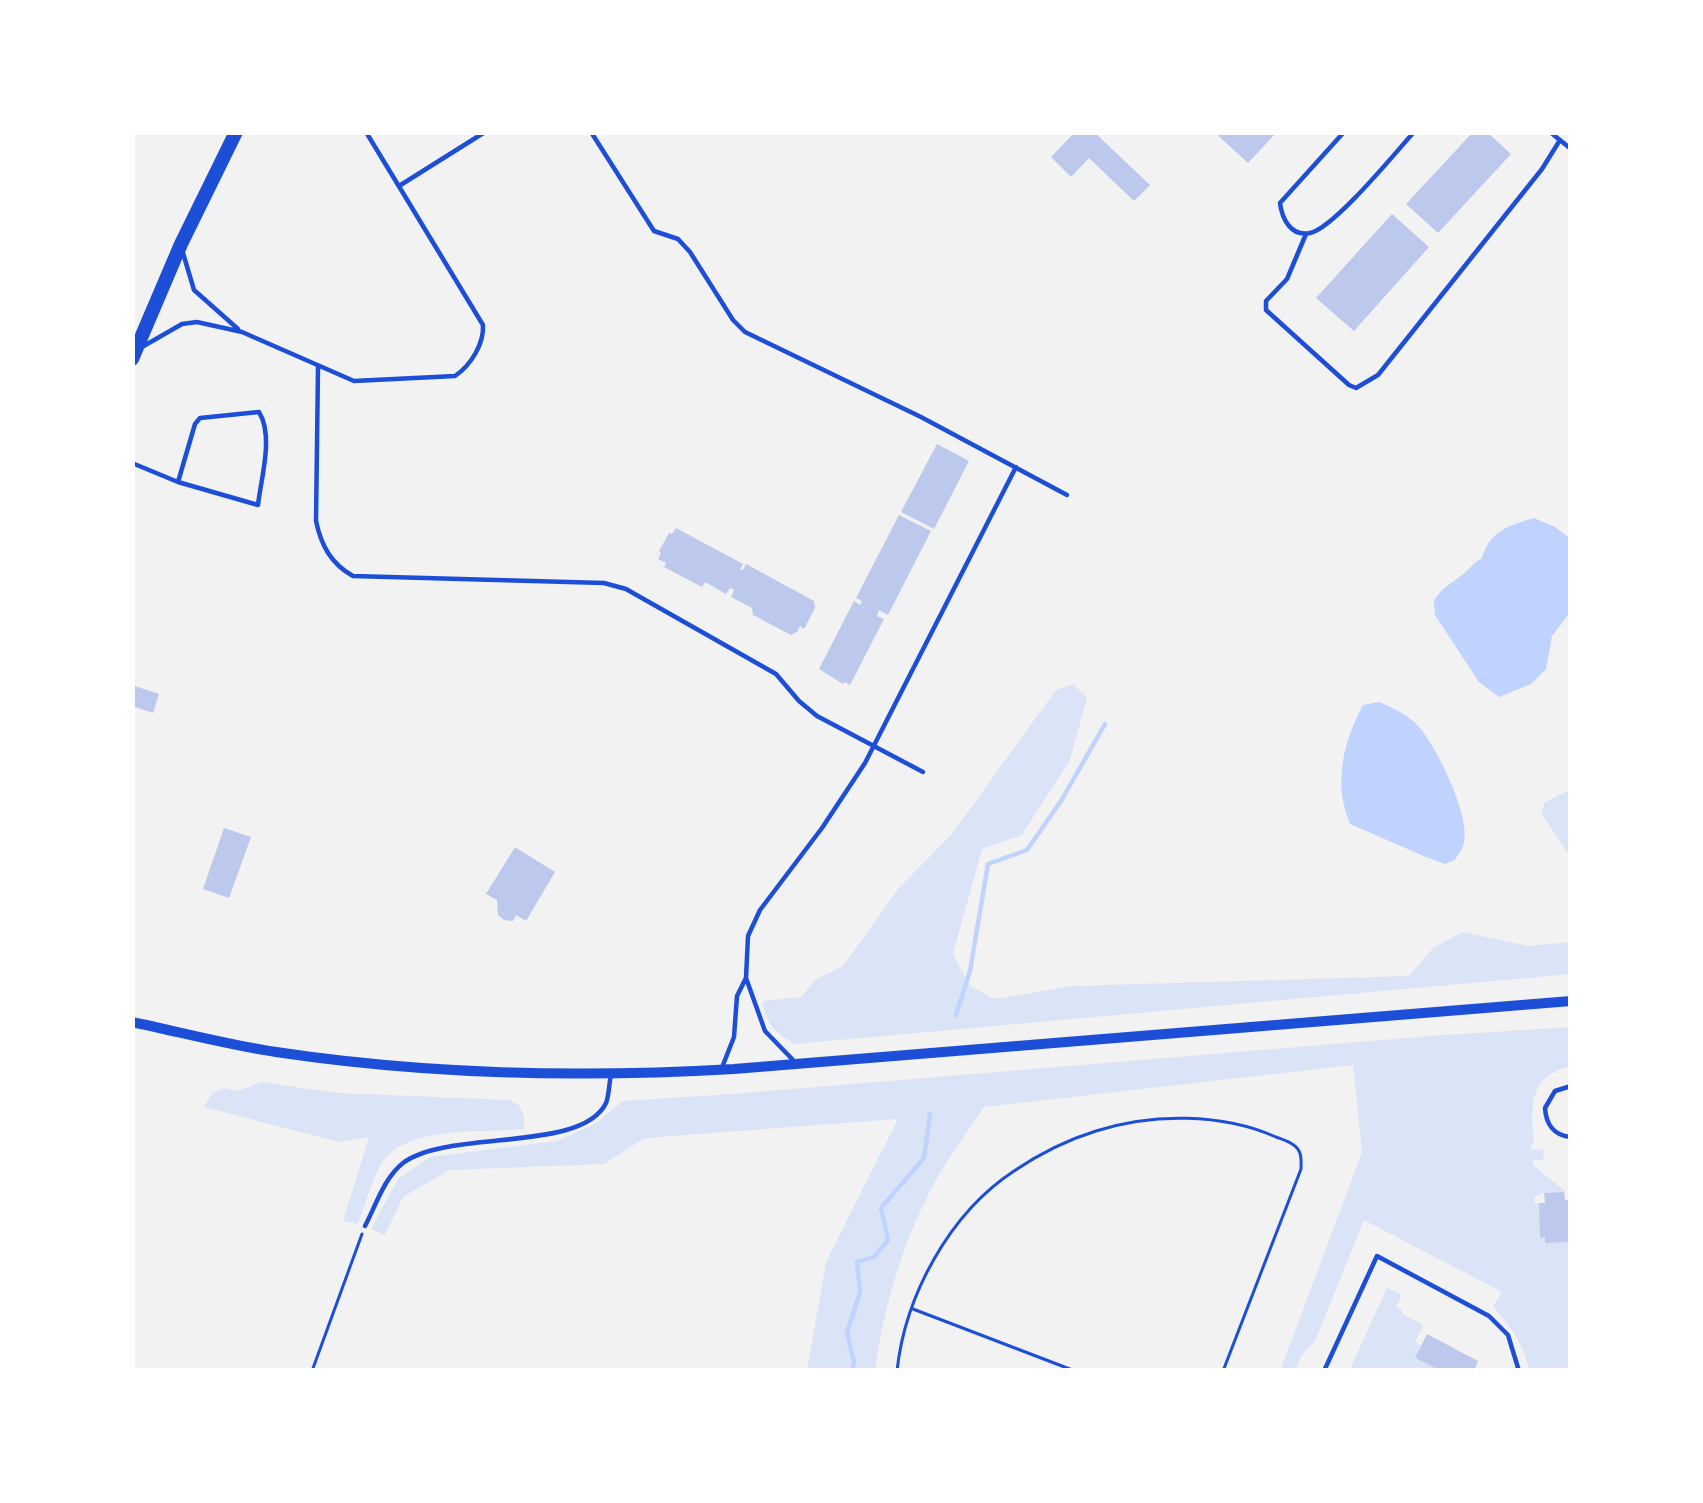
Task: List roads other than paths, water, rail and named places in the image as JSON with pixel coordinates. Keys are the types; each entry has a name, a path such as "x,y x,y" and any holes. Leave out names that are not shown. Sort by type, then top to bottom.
{"main road":[{"path":"133,356 236,132"}],"street":[{"path":"132,1022 272,1052 386,1066 502,1075 610,1076 1571,1001"}],"lane":[{"path":"133,356 182,325 197,322 242,332 354,381 455,376 466,369 484,337 483,325 366,132"},
{"path":"399,186 485,132"},
{"path":"591,132 654,231 678,238 745,332 1067,495"},
{"path":"1344,132 1280,203 1294,231 1317,231 1414,132"},
{"path":"1550,132 1571,148"},
{"path":"1306,234 1287,278 1266,301 1267,310 1356,388 1378,375 1561,140"},
{"path":"181,244 194,290 242,332"},
{"path":"317,367 316,521 320,541 339,568 353,576 604,583 626,589 776,674 817,716 923,772"},
{"path":"132,464 178,482 258,506 264,418 259,412 200,418 178,482"},
{"path":"797,1064 765,1031 746,978 748,935 760,910 846,794 1016,467"},
{"path":"721,1070 734,1036 737,996 746,978"},
{"path":"365,1226 391,1173 408,1159 434,1149 557,1134 589,1119 605,1105 610,1076"},
{"path":"1571,1087 1555,1091 1545,1108 1550,1126 1571,1137"},
{"path":"1324,1371 1378,1256 1489,1316 1508,1335 1519,1371"}],"water":[{"path":"1534,518 1571,539 1571,611 1552,636 1546,669 1531,684 1499,697 1479,682 1435,615 1434,601 1482,558 1495,535"},
{"path":"1379,702 1415,723 1443,766 1465,831 1455,860 1445,864 1350,824 1341,778 1346,749 1363,705"}],"waterway":[{"path":"956,1015 970,971 988,864 1027,850 1105,724"},
{"path":"852,1371 847,1333 860,1292 857,1262 874,1257 888,1240 881,1208 924,1158 930,1114"}]}
